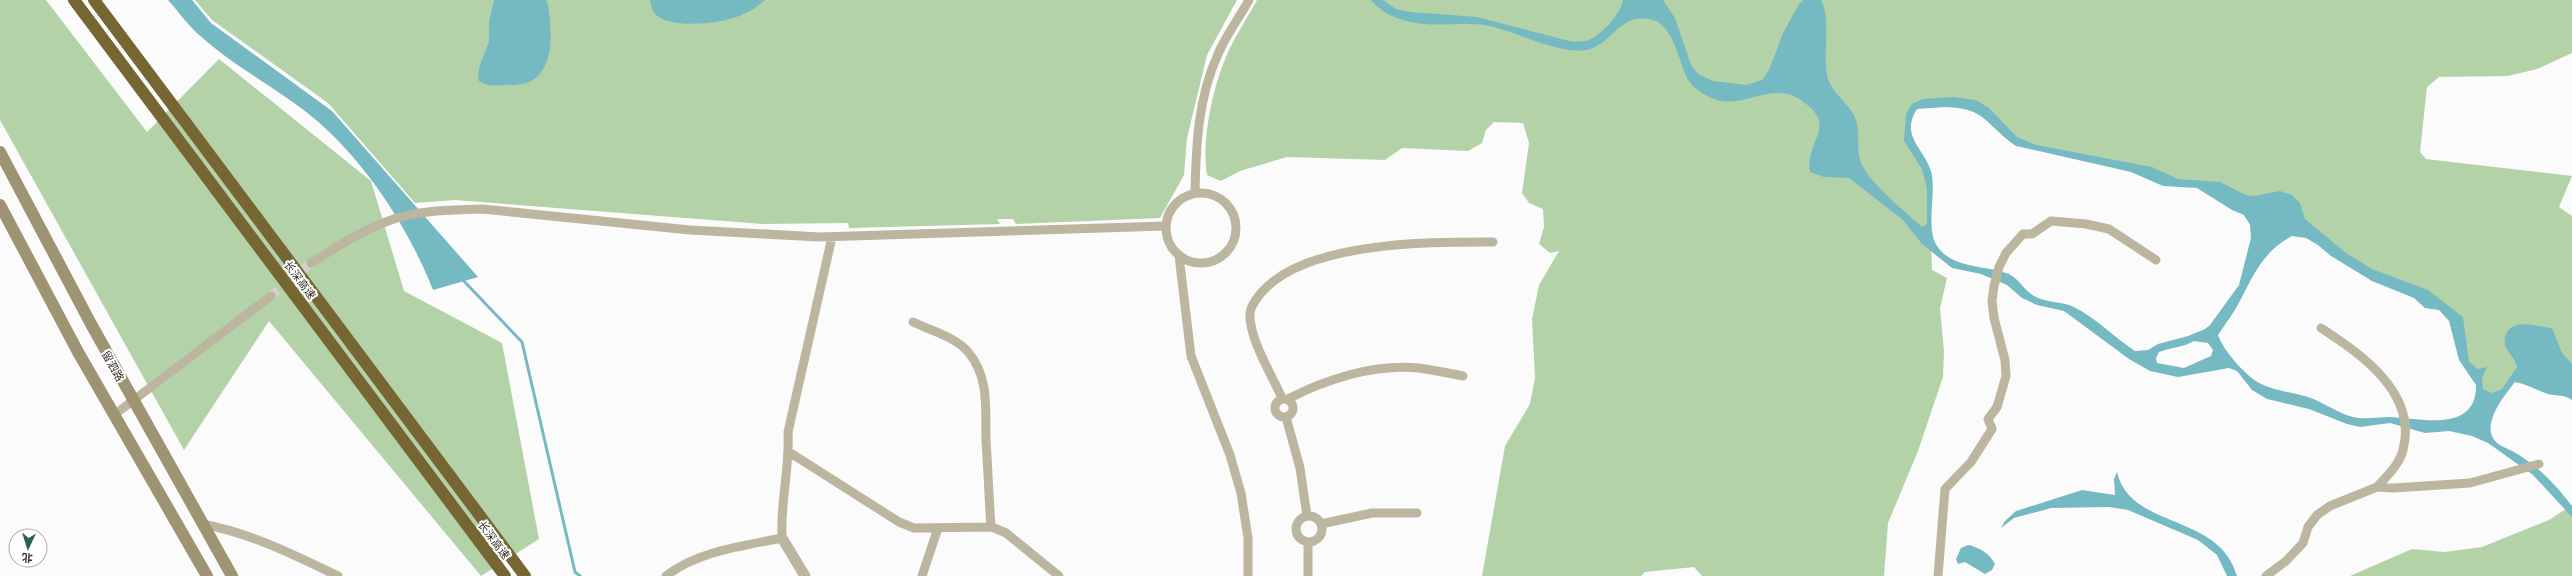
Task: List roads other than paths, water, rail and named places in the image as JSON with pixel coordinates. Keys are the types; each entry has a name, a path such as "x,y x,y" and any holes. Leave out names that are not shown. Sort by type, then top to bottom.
{"highway":[{"name":"长深高速","path":"74,0 505,576"},
{"name":"长深高速","path":"94,0 525,576"}],"main road":[{"name":"留泗路","path":"0,152 133,401 232,576"},
{"name":"留泗路","path":"0,204 78,352 207,576"}],"street":[{"path":"1195,192 1196,147 1200,112 1218,54 1249,0"},
{"path":"1179,256 1200,263 1212,262 1222,256 1230,248 1235,238 1236,226 1234,214 1228,204 1218,197 1207,193 1195,192 1184,196 1174,204 1168,214 1165,226 1166,237 1179,256 1191,356 1230,455 1241,493 1248,538 1248,576"},
{"path":"311,263 363,232 392,219 438,211 482,209 690,230 832,237 1165,226"},
{"path":"1938,576 1945,489 1971,462 1992,429 1988,419 1997,407 2006,376 2005,360 1993,312 1994,286 1999,267 2006,254 2023,234 2032,234 2051,221 2086,224 2109,229 2156,260"},
{"path":"805,576 782,538 781,515 789,452 788,432 832,237"},
{"path":"1463,376 1417,368 1383,369 1351,374 1305,390 1285,399 1277,402 1276,411 1280,416 1286,417 1291,414 1294,409 1292,403 1285,399 1255,338 1251,324 1250,312 1255,300 1267,286 1283,274 1335,254 1372,248 1434,242 1493,242"},
{"path":"114,415 271,296"},
{"path":"913,322 956,341 968,352 979,370 987,406 986,434 991,527"},
{"path":"2321,328 2366,359 2397,397 2403,415 2405,434 2403,450 2395,467 2377,487"},
{"path":"1286,417 1300,468 1307,516"},
{"path":"789,452 899,522 914,528 991,527 1006,533 1059,576"},
{"path":"2266,576 2286,561 2303,543 2308,528 2317,515 2330,506 2377,487 2394,488 2470,483 2539,464"},
{"path":"1321,524 1372,514 1417,513"},
{"path":"1307,516 1315,518 1321,524 1320,537 1308,543 1298,536 1296,528 1299,520 1307,516"},
{"path":"202,524 238,532 277,547 338,576"},
{"path":"922,576 938,528"},
{"path":"666,576 678,567 729,548 782,538"},
{"path":"1308,543 1308,576"}],"water":[{"path":"168,0 192,0 211,23 332,111 478,277 433,290 410,240 395,215 379,190 342,145 322,125 301,108 236,64 210,44 186,22"},
{"path":"494,0 546,0 550,17 550,46 548,59 543,70 535,79 523,84 492,86 478,80 479,68 489,41 489,22"},
{"path":"650,0 765,0 751,10 736,17 718,22 694,24 671,22 662,19 654,13"},
{"path":"1371,0 1383,0 1396,9 1410,12 1477,17 1573,42 1587,41 1600,33 1615,17 1623,0 1663,0 1675,18 1691,65 1698,74 1713,81 1746,85 1762,80 1769,70 1783,33 1799,4 1803,0 1821,0 1826,16 1827,75 1831,86 1851,110 1856,120 1858,131 1858,149 1860,160 1864,169 1878,187 1922,227 1927,224 1927,189 1922,169 1904,141 1906,114 1912,104 1923,99 1953,97 1976,100 1989,108 2017,137 2036,145 2152,167 2178,179 2220,182 2246,195 2254,196 2280,191 2292,195 2300,203 2305,219 2346,253 2372,269 2428,290 2463,317 2469,362 2478,369 2487,367 2482,378 2483,389 2492,393 2502,389 2517,367 2515,361 2506,348 2505,343 2506,333 2511,328 2516,325 2528,324 2552,328 2562,353 2572,364 2572,400 2562,396 2545,393 2527,385 2515,382 2502,399 2495,412 2492,419 2491,433 2492,437 2497,443 2531,463 2553,483 2572,506 2572,517 2533,475 2488,443 2472,436 2449,431 2425,433 2390,423 2360,427 2347,424 2309,409 2267,399 2252,390 2237,371 2229,368 2178,377 2150,371 2129,359 2064,311 2037,305 2022,298 2007,285 1981,274 1952,268 1922,244 1903,220 1849,178 1824,177 1810,172 1810,157 1820,126 1817,115 1808,105 1794,96 1782,93 1734,101 1722,101 1709,97 1696,89 1687,78 1674,44 1666,29 1660,23 1653,20 1633,20 1618,28 1599,45 1580,51 1555,47 1504,30 1483,25 1428,24 1406,21 1387,14","holes":["1946,107 1960,108 1978,115 1985,119 2006,139 2016,146 2131,172 2163,186 2197,188 2232,210 2244,215 2250,225 2251,238 2239,285 2210,325 2205,329 2188,336 2158,344 2148,350 2135,351 2098,322 2074,307 2043,300 2034,296 2009,274 1960,263 1951,259 1937,246 1934,238 1931,220 1933,189 1931,171 1915,141 1911,127 1912,118 1917,109","2292,236 2306,238 2318,245 2331,256 2372,281 2414,298 2425,308 2439,310 2449,321 2459,360 2476,385 2474,400 2467,411 2457,417 2444,420 2389,417 2352,417 2311,398 2266,386 2259,383 2247,374 2229,355 2218,335 2236,308 2261,263 2274,248","2194,341 2208,343 2213,350 2211,356 2184,368 2157,363 2156,358 2159,352"]},
{"path":"2117,472 2125,490 2139,504 2156,514 2195,530 2212,541 2227,556 2237,576 2227,576 2217,555 2198,540 2128,510 2109,507 2051,508 2014,518 2001,528 2005,521 2016,511 2082,490 2115,495 2114,479"},
{"path":"1968,545 1980,549 1990,557 1995,564 1992,570 1985,574 1965,562 1958,564 1956,559 1961,548"}],"waterway":[{"path":"461,278 522,342 575,572 580,576"}],"tunnel":[{"path":"271,296 311,263"}]}
